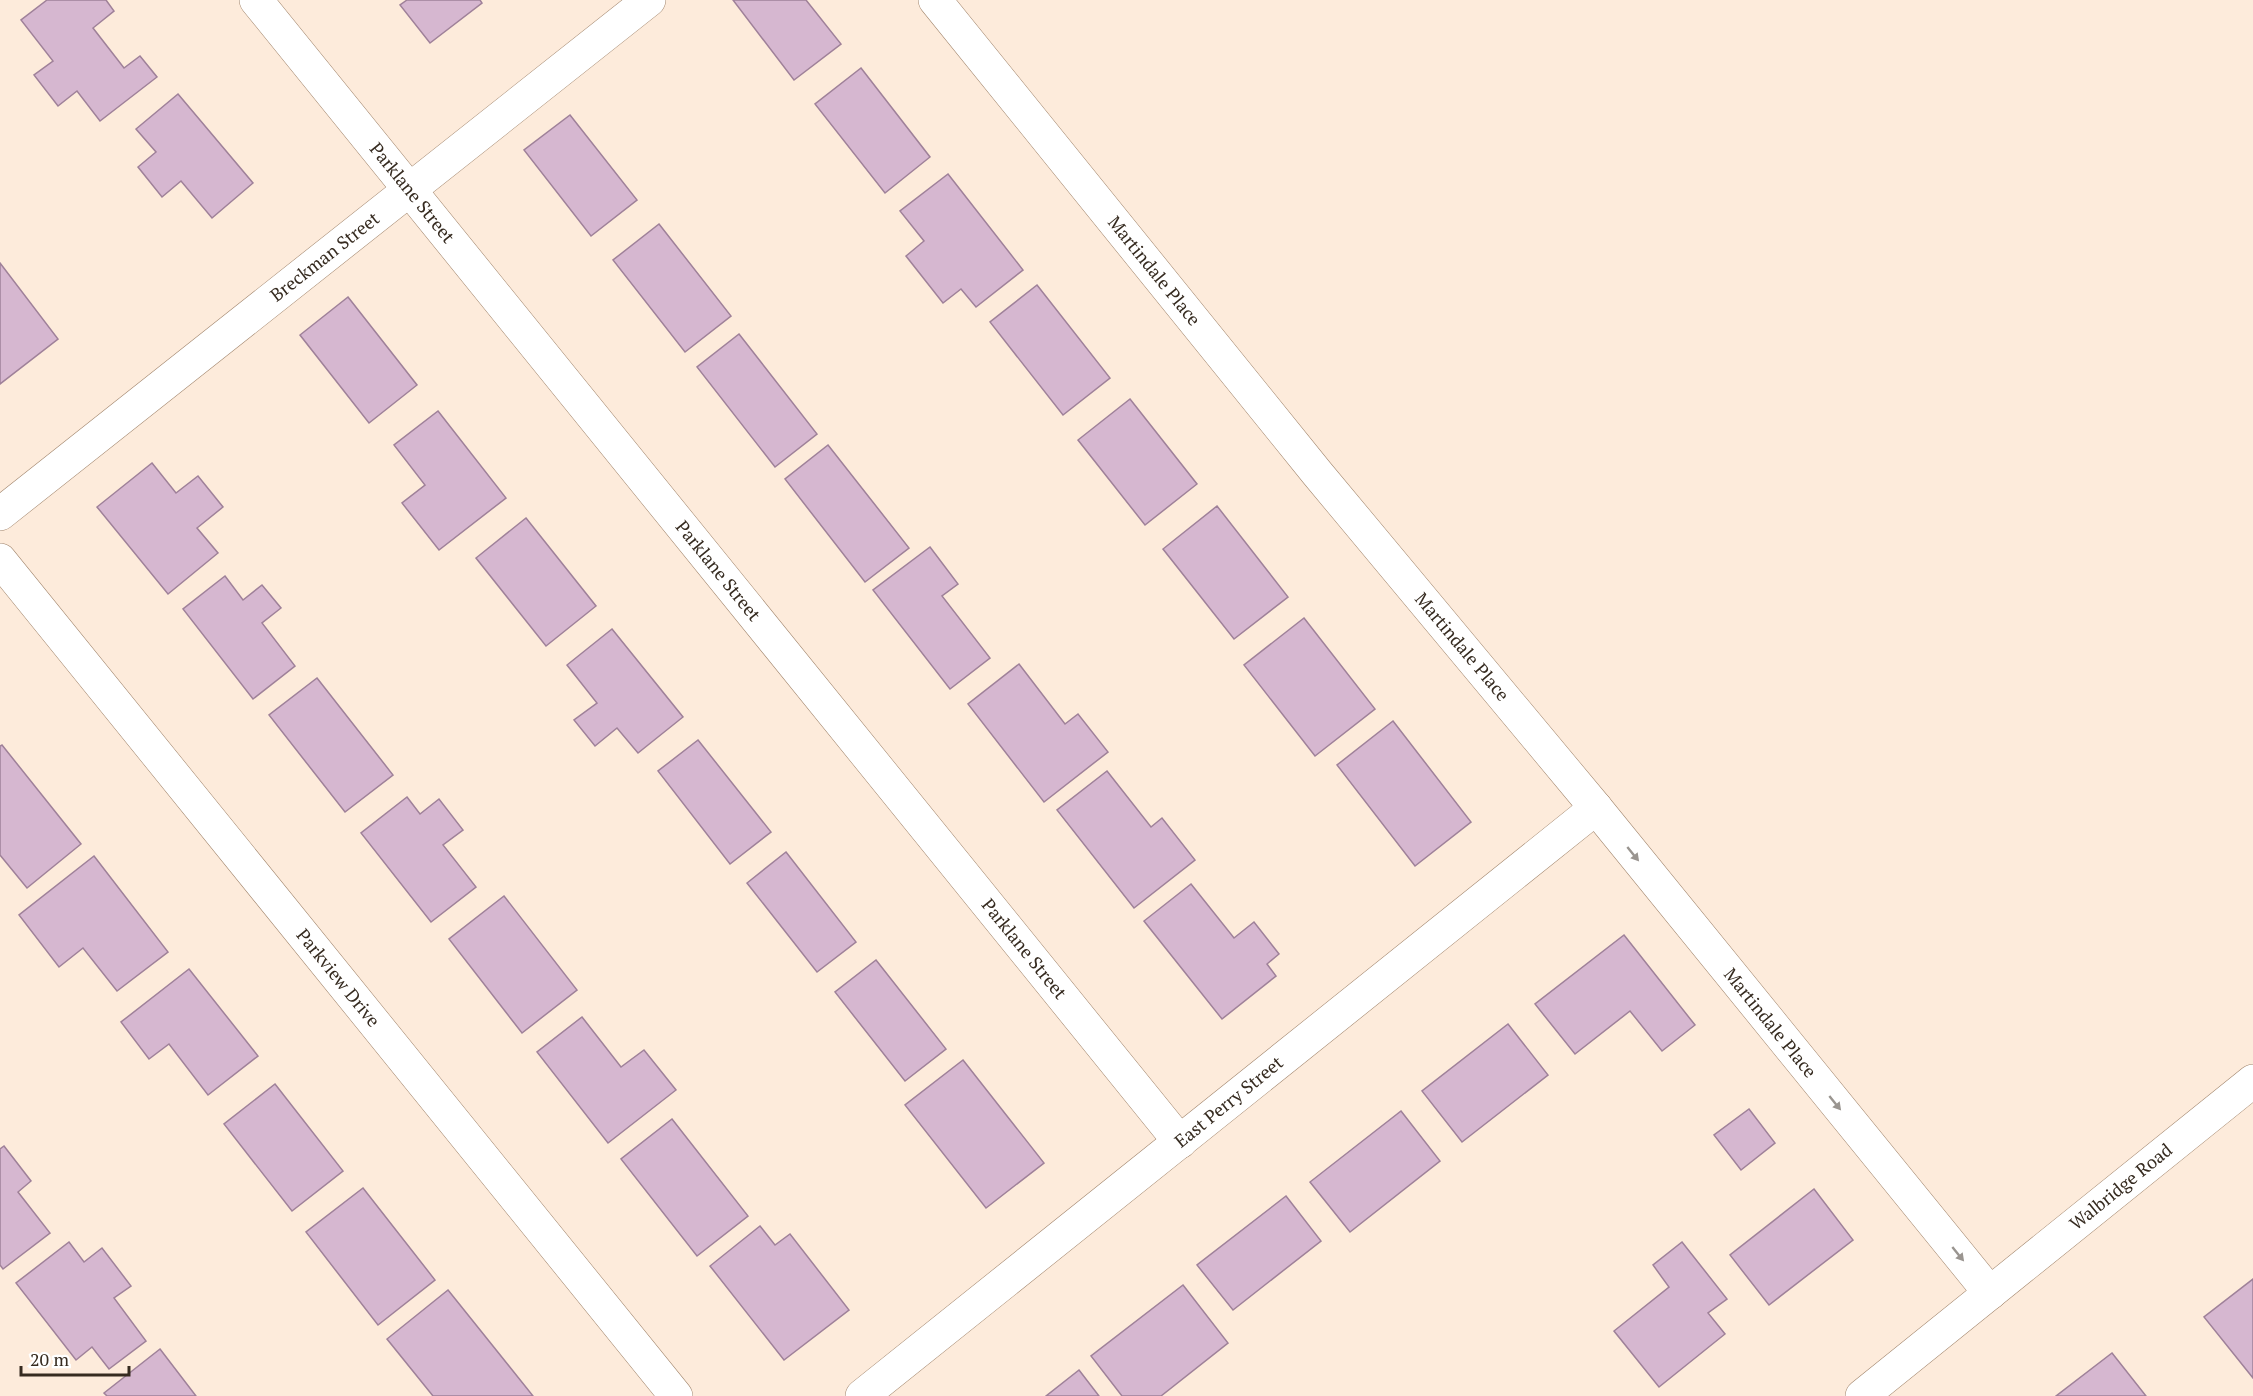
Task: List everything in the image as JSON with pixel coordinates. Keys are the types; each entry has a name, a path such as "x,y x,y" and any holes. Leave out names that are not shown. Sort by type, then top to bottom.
{"street":[{"name":"Parklane Street","path":"256,0 1180,1142"},
{"name":"Breckman Street","path":"0,514 649,0"},
{"name":"Martindale Place","path":"935,0 1309,464 1596,808 1990,1293"},
{"name":"Parkview Drive","path":"0,560 676,1396"},
{"name":"East Perry Street","path":"862,1396 1596,808"},
{"name":"Walbridge Road","path":"1862,1396 2253,1081"}],"building":[{"path":"47,0 106,0 114,11 93,28 124,68 140,56 157,77 100,121 77,91 58,106 34,75 53,61 21,20"},
{"path":"407,0 480,0 482,3 430,43 400,5"},
{"path":"733,0 806,0 841,44 794,80"},
{"path":"861,68 930,157 885,193 815,104"},
{"path":"178,94 253,183 212,218 181,181 162,197 138,167 156,152 136,129"},
{"path":"570,115 637,200 591,236 524,150"},
{"path":"948,174 1023,270 976,307 961,289 943,303 906,256 924,241 900,211"},
{"path":"659,224 731,316 685,352 613,260"},
{"path":"0,263 58,339 0,384"},
{"path":"1037,285 1110,378 1063,415 990,322"},
{"path":"348,297 417,385 369,423 300,335"},
{"path":"739,334 817,434 775,467 697,367"},
{"path":"1130,399 1197,484 1145,525 1078,440"},
{"path":"438,411 506,498 439,550 402,503 425,485 394,445"},
{"path":"828,445 909,548 865,582 785,479"},
{"path":"152,463 176,493 198,476 223,507 197,528 218,553 168,594 97,507"},
{"path":"1217,506 1288,597 1234,639 1163,549"},
{"path":"526,518 596,606 546,646 476,558"},
{"path":"930,547 958,584 942,596 990,658 950,689 873,590"},
{"path":"225,576 243,600 262,585 281,608 262,623 295,666 253,699 183,609"},
{"path":"1304,618 1375,709 1315,756 1244,665"},
{"path":"612,629 683,717 638,753 617,728 595,746 574,720 597,703 567,665"},
{"path":"1019,664 1065,724 1078,714 1108,752 1044,802 968,704"},
{"path":"317,678 393,775 345,812 269,715"},
{"path":"1393,721 1471,822 1415,866 1337,765"},
{"path":"698,740 771,832 730,864 658,771"},
{"path":"2,745 81,844 27,888 0,855 0,746"},
{"path":"1107,771 1151,827 1162,818 1195,860 1134,908 1057,810"},
{"path":"407,797 420,814 439,799 463,830 443,845 476,887 431,922 361,833"},
{"path":"786,852 856,942 817,972 747,883"},
{"path":"94,856 168,952 117,991 83,948 59,967 19,915"},
{"path":"1191,884 1234,938 1254,922 1279,954 1267,964 1276,976 1222,1019 1144,921"},
{"path":"504,896 577,990 522,1033 449,939"},
{"path":"1624,935 1695,1025 1662,1051 1630,1011 1575,1054 1535,1004"},
{"path":"876,960 946,1049 905,1081 835,992"},
{"path":"189,969 258,1056 208,1095 169,1044 149,1059 121,1022"},
{"path":"582,1017 621,1067 644,1050 676,1090 608,1143 537,1052"},
{"path":"1508,1024 1548,1075 1462,1142 1422,1091"},
{"path":"963,1060 1044,1163 986,1208 905,1105"},
{"path":"275,1084 343,1171 292,1211 224,1124"},
{"path":"1749,1109 1775,1143 1741,1170 1714,1135"},
{"path":"1401,1111 1440,1161 1350,1232 1310,1182"},
{"path":"672,1119 748,1216 697,1256 621,1159"},
{"path":"4,1146 31,1181 18,1192 50,1233 3,1269 0,1265 0,1149"},
{"path":"363,1188 435,1280 378,1325 306,1232"},
{"path":"1814,1189 1853,1240 1769,1305 1730,1255"},
{"path":"1286,1196 1321,1241 1233,1310 1197,1265"},
{"path":"760,1226 775,1245 790,1234 849,1310 784,1360 710,1266"},
{"path":"69,1242 84,1262 102,1248 131,1286 114,1298 146,1341 109,1369 92,1347 76,1360 16,1283"},
{"path":"1682,1242 1727,1299 1708,1313 1725,1334 1659,1387 1614,1331 1669,1287 1653,1265"},
{"path":"2253,1279 2253,1378 2204,1317"},
{"path":"1183,1285 1228,1343 1161,1396 1122,1396 1091,1356"},
{"path":"448,1290 533,1396 433,1396 387,1339"},
{"path":"160,1349 196,1396 107,1396 104,1393"},
{"path":"2112,1353 2146,1396 2056,1396"},
{"path":"1079,1370 1099,1396 1046,1396"}]}
